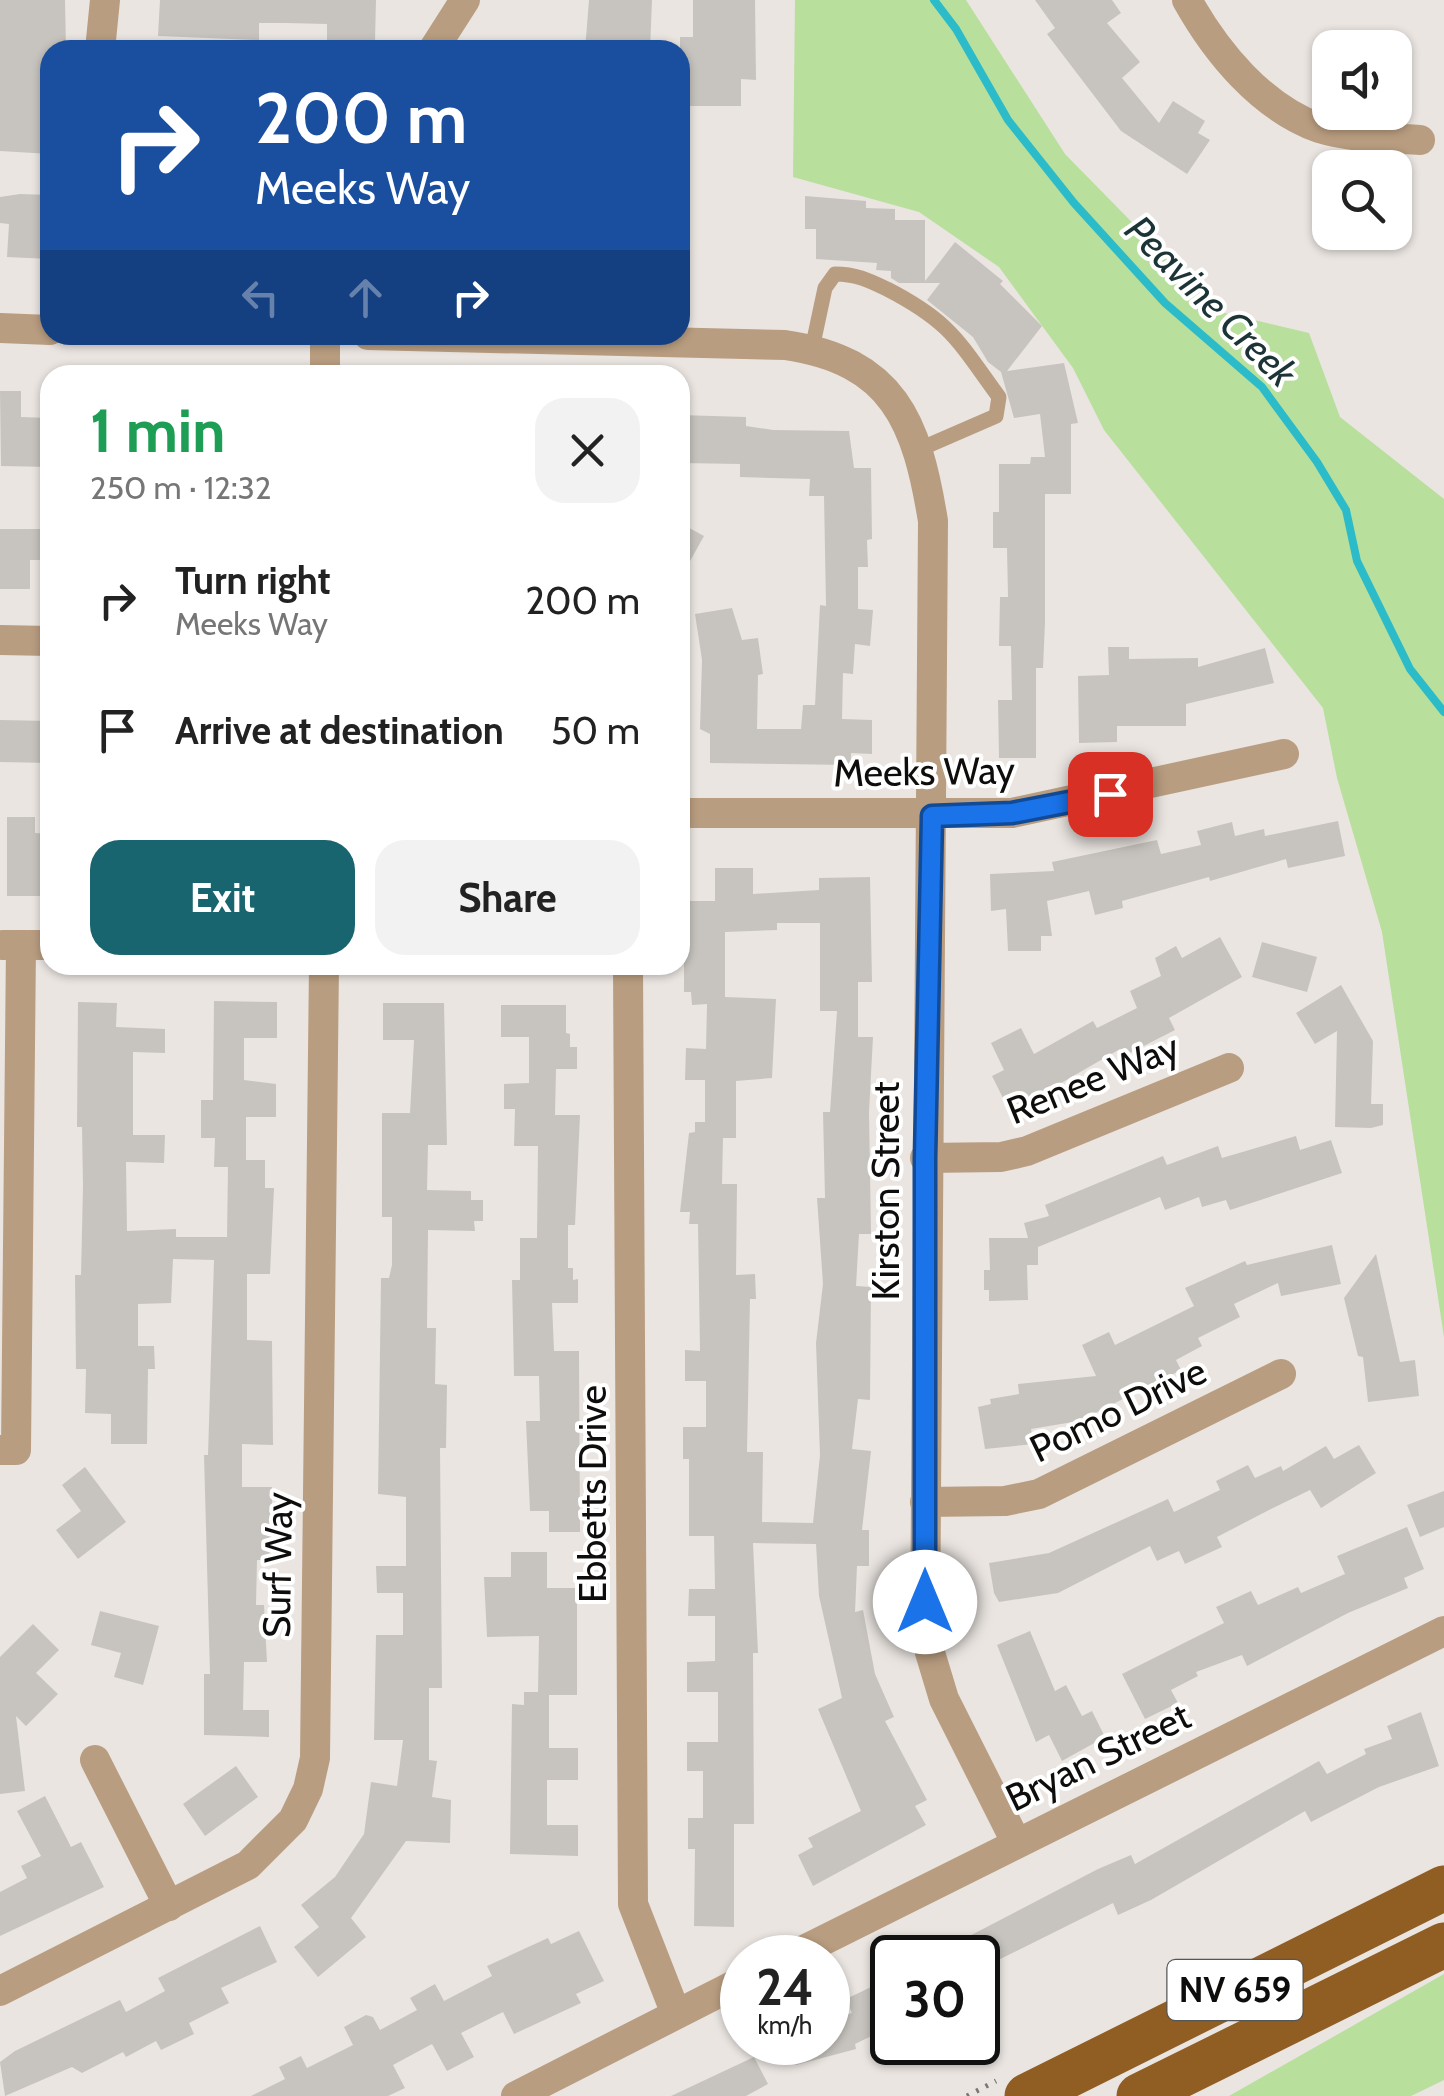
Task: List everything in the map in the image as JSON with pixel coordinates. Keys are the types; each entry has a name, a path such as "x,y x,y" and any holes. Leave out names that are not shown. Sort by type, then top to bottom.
{"main road":[{"name":"NV 659","path":"1027,2096 1444,1888"},
{"name":"NV 659","path":"1138,2096 1444,1944"}],"street":[{"path":"101,40 105,0"},
{"path":"439,40 465,0"},
{"path":"1187,0 1212,44 1285,110 1320,128 1420,140"},
{"path":"0,328 40,330"},
{"path":"685,345 812,349"},
{"name":"Kirston Street","path":"812,349 846,360 874,378 896,402 920,449 933,521 925,1158 925,1636 932,1671 1016,1842"},
{"path":"0,640 40,641"},
{"name":"Meeks Way","path":"690,813 1012,813 1284,754"},
{"path":"8,1450 24,945"},
{"name":"Surf Way","path":"0,1992 248,1866 272,1847 293,1820 308,1790 316,1758 324,975"},
{"name":"Ebbetts Drive","path":"628,975 633,1904 676,2014"},
{"name":"Renee Way","path":"925,1158 1000,1158 1027,1151 1229,1068"},
{"name":"Pomo Drive","path":"924,1502 1005,1501 1039,1494 1281,1374"},
{"name":"Bryan Street","path":"833,1935 1444,1631"},
{"path":"95,1760 169,1906"},
{"path":"516,2096 720,1991"}],"lane":[{"path":"812,349 825,288 835,274 856,274 931,312 949,328 999,397 1000,409 996,416 920,449"}],"green space":[{"path":"795,0 966,0 1065,154 1220,312 1309,333 1340,417 1444,499 1444,1337 1382,932 1337,778 1323,708 1104,430 1073,368 999,267 919,212 793,177"},
{"path":"1444,1974 1444,2080 1411,2096 1229,2096"}],"building":[{"path":"0,0 65,0 66,40 40,40 40,153 0,151"},
{"path":"160,0 376,0 375,40 327,40 327,24 259,23 259,40 158,36"},
{"path":"589,0 652,0 650,40 586,40"},
{"path":"693,0 755,0 756,80 741,79 741,106 690,106 690,40 680,37 693,37"},
{"path":"1035,0 1112,0 1121,13 1107,23 1140,62 1122,78 1159,123 1173,101 1205,121 1198,133 1210,140 1187,174 1121,131 1047,34 1055,28"},
{"path":"40,195 40,259 7,257 9,224 0,223 0,197"},
{"path":"805,196 866,201 866,208 895,209 895,220 925,220 925,281 955,242 1003,281 1000,284 1042,326 1007,371 1064,363 1078,423 1071,424 1071,494 1045,494 1045,623 1043,668 1036,668 1036,758 999,758 998,700 1012,700 1011,646 999,646 1000,597 1008,597 1007,548 993,548 993,512 999,512 999,464 1030,464 1031,457 1045,457 1040,414 1014,418 1001,372 988,362 973,337 927,300 940,283 899,283 891,278 891,271 876,270 877,263 816,259 816,229 805,229"},
{"path":"0,391 21,391 21,417 40,418 40,467 1,466"},
{"path":"690,415 746,417 746,426 773,430 849,431 854,468 871,468 872,539 867,540 868,567 858,567 858,609 873,610 870,646 855,644 853,674 843,673 842,719 872,720 872,754 851,753 851,765 710,763 710,734 700,729 702,660 695,614 732,608 742,640 758,638 763,674 758,675 757,729 801,729 803,705 815,705 820,605 826,606 824,496 809,496 810,479 740,477 740,464 690,463"},
{"path":"690,528 704,536 690,561"},
{"path":"0,529 40,529 40,560 30,560 30,589 0,589"},
{"path":"1108,647 1129,647 1129,659 1198,658 1198,667 1265,648 1274,683 1186,704 1186,726 1117,726 1117,742 1079,743 1078,676 1109,675"},
{"path":"0,720 40,721 40,763 0,762"},
{"path":"7,817 35,817 35,833 40,833 40,896 7,896"},
{"path":"1338,821 1345,856 1288,868 1286,859 1210,881 1209,877 1122,901 1123,908 1095,915 1089,891 1047,901 1052,936 1041,936 1041,951 1008,951 1006,909 991,911 990,874 1054,871 1052,862 1157,840 1161,854 1201,845 1197,831 1232,822 1235,836 1264,829 1265,836"},
{"path":"715,868 753,868 753,894 819,890 819,878 870,877 872,982 858,982 858,1037 873,1037 869,1112 871,1234 859,1234 856,1286 871,1287 870,1400 858,1399 852,1449 871,1451 862,1530 869,1530 869,1566 857,1566 855,1612 863,1610 875,1674 894,1717 885,1721 927,1800 915,1806 926,1825 813,1886 798,1855 813,1847 808,1838 861,1811 818,1709 842,1698 819,1596 816,1544 753,1543 758,1653 753,1653 754,1824 734,1824 734,1927 694,1926 695,1849 688,1849 688,1818 703,1818 703,1771 687,1771 687,1742 718,1742 718,1692 687,1692 687,1662 715,1661 715,1616 688,1616 689,1589 715,1589 714,1536 689,1536 689,1459 683,1459 683,1427 706,1427 706,1381 685,1381 685,1350 700,1351 698,1224 689,1224 690,1212 680,1212 689,1133 695,1132 695,1122 705,1122 705,1080 685,1080 686,1048 706,1049 707,1004 692,1005 691,992 684,992 684,975 690,975 690,901 715,901","holes":["777,923 820,923 820,1011 837,1011 830,1112 823,1112 825,1198 817,1198 823,1284 816,1343 820,1455 813,1523 762,1522 763,1452 747,1452 750,1299 756,1299 755,1274 736,1275 737,1184 722,1184 723,1138 736,1138 736,1081 772,1078 776,999 725,997 725,932 777,930"]},
{"path":"1220,937 1242,977 1169,1018 1175,1030 1124,1056 1120,1049 1049,1090 1057,1106 1035,1117 1026,1099 1008,1108 992,1076 1004,1070 991,1043 1021,1028 1034,1054 1093,1021 1097,1028 1137,1008 1130,991 1161,976 1155,958 1176,946 1182,958"},
{"path":"1262,942 1317,957 1307,992 1252,977"},
{"path":"1341,985 1373,1041 1371,1104 1383,1104 1383,1125 1335,1127 1337,1031 1315,1044 1296,1013"},
{"path":"214,1001 277,1002 277,1038 244,1038 244,1080 276,1084 276,1117 246,1117 246,1160 265,1160 265,1188 274,1188 270,1274 247,1274 247,1340 272,1341 273,1445 242,1444 242,1487 272,1487 272,1560 257,1560 256,1605 264,1605 267,1662 244,1662 243,1710 269,1710 269,1737 204,1735 204,1674 210,1674 204,1455 208,1455 214,1260 173,1259 171,1303 138,1304 138,1346 154,1346 155,1369 148,1369 147,1444 111,1444 111,1414 85,1413 86,1369 76,1369 75,1275 81,1275 83,1186 82,1127 77,1127 78,1002 117,1003 116,1027 165,1029 165,1053 133,1052 133,1135 165,1135 164,1163 126,1162 127,1231 176,1229 176,1237 227,1237 228,1167 214,1167 215,1138 201,1138 201,1100 213,1100"},
{"path":"383,1003 444,1003 447,1145 428,1145 427,1190 471,1191 471,1200 483,1200 483,1221 474,1221 475,1231 428,1230 427,1328 436,1328 435,1384 447,1385 446,1448 440,1448 442,1688 429,1688 429,1760 437,1761 432,1797 451,1800 450,1843 406,1841 351,1918 366,1937 318,1977 294,1947 319,1927 301,1905 335,1877 364,1834 371,1782 397,1786 403,1740 374,1740 376,1635 403,1635 403,1593 377,1593 376,1566 406,1566 406,1497 378,1494 381,1278 389,1278 392,1265 392,1217 382,1217 382,1113 410,1113 414,1040 383,1040"},
{"path":"501,1005 566,1005 566,1033 570,1034 570,1047 577,1047 577,1069 556,1069 555,1115 580,1115 575,1225 568,1225 568,1268 573,1268 573,1280 578,1279 578,1303 552,1303 554,1351 579,1351 580,1532 549,1532 549,1511 530,1511 526,1421 540,1421 539,1376 514,1376 512,1280 520,1280 520,1238 537,1238 538,1146 514,1146 515,1109 504,1109 504,1084 529,1083 529,1037 501,1037"},
{"path":"1296,1136 1300,1150 1331,1140 1342,1173 1230,1210 1226,1200 1202,1207 1199,1197 1165,1210 1160,1197 1038,1247 1038,1265 1027,1265 1028,1300 989,1301 989,1290 984,1290 984,1270 990,1270 989,1238 1028,1238 1024,1223 1049,1216 1045,1205 1163,1156 1167,1165 1218,1146 1222,1158"},
{"path":"1332,1245 1341,1284 1281,1296 1278,1283 1234,1304 1240,1317 1198,1338 1202,1346 1176,1360 1181,1370 1079,1421 1031,1429 1034,1444 985,1449 978,1407 991,1404 990,1399 1019,1394 1018,1384 1096,1376 1082,1345 1109,1332 1115,1345 1194,1306 1185,1288 1245,1261 1247,1265"},
{"path":"1376,1254 1400,1362 1415,1360 1419,1396 1368,1402 1363,1357 1358,1356 1344,1298"},
{"path":"1359,1445 1376,1473 1321,1508 1310,1490 1217,1537 1222,1547 1185,1564 1179,1551 1157,1561 1150,1546 1058,1593 999,1602 994,1593 989,1563 1049,1553 1168,1499 1174,1512 1220,1490 1216,1481 1248,1465 1255,1478 1281,1466 1283,1471 1326,1446 1334,1459"},
{"path":"85,1467 126,1522 78,1559 56,1530 81,1511 62,1485"},
{"path":"1444,1491 1444,1527 1420,1537 1407,1505"},
{"path":"1407,1527 1424,1569 1404,1578 1408,1588 1348,1613 1247,1666 1242,1655 1196,1672 1198,1676 1171,1690 1178,1703 1145,1719 1122,1674 1224,1623 1216,1607 1251,1591 1258,1605 1298,1587 1301,1593 1345,1574 1337,1556"},
{"path":"511,1552 547,1552 547,1588 577,1588 577,1695 549,1695 549,1748 578,1748 578,1780 547,1780 547,1825 578,1825 578,1856 510,1854 512,1704 524,1705 524,1692 538,1692 539,1636 487,1637 484,1577 511,1577"},
{"path":"100,1611 159,1626 143,1685 114,1677 121,1653 91,1645"},
{"path":"33,1624 59,1650 36,1673 58,1694 26,1726 16,1716 25,1791 0,1794 0,1657"},
{"path":"1030,1631 1055,1691 1066,1685 1082,1716 1092,1711 1105,1737 1062,1761 1049,1735 1036,1742 997,1645"},
{"path":"1421,1712 1439,1766 1379,1787 1311,1822 1305,1811 1151,1900 1118,1915 1113,1903 1000,1959 1000,1935 971,1935 1098,1869 1131,1855 1135,1864 1319,1761 1327,1774 1366,1754 1364,1749 1392,1739 1387,1726"},
{"path":"236,1766 258,1797 205,1836 183,1804"},
{"path":"45,1796 71,1847 81,1842 104,1887 0,1936 0,1892 27,1878 21,1866 41,1856 17,1811"},
{"path":"260,1926 277,1962 221,1988 229,2003 189,2023 194,2034 161,2050 156,2041 126,2057 123,2052 82,2073 72,2067 5,2096 0,2062 15,2051 120,2000 126,2012 165,1991 158,1978"},
{"path":"579,1931 604,1981 576,1994 581,2003 514,2034 503,2012 461,2033 474,2057 447,2071 432,2044 393,2065 405,2088 388,2096 251,2096 285,2079 279,2067 301,2056 307,2068 353,2045 344,2027 366,2015 373,2017 380,2030 417,2010 410,1998 435,1984 444,2001 492,1976 487,1966 548,1938 551,1944"},
{"path":"870,1988 870,2037 850,2051 852,2013 850,1997"},
{"path":"737,2065 758,2065 768,2084 746,2096 671,2096"}],"waterway":[{"name":"Peavine Creek","path":"934,0 956,29 1008,120 1074,203 1165,303 1262,387 1317,462 1346,510 1357,561 1410,669 1444,712"}],"route":[{"path":"925,1602 925,1158 932,816 1012,813 1110,794"}]}
